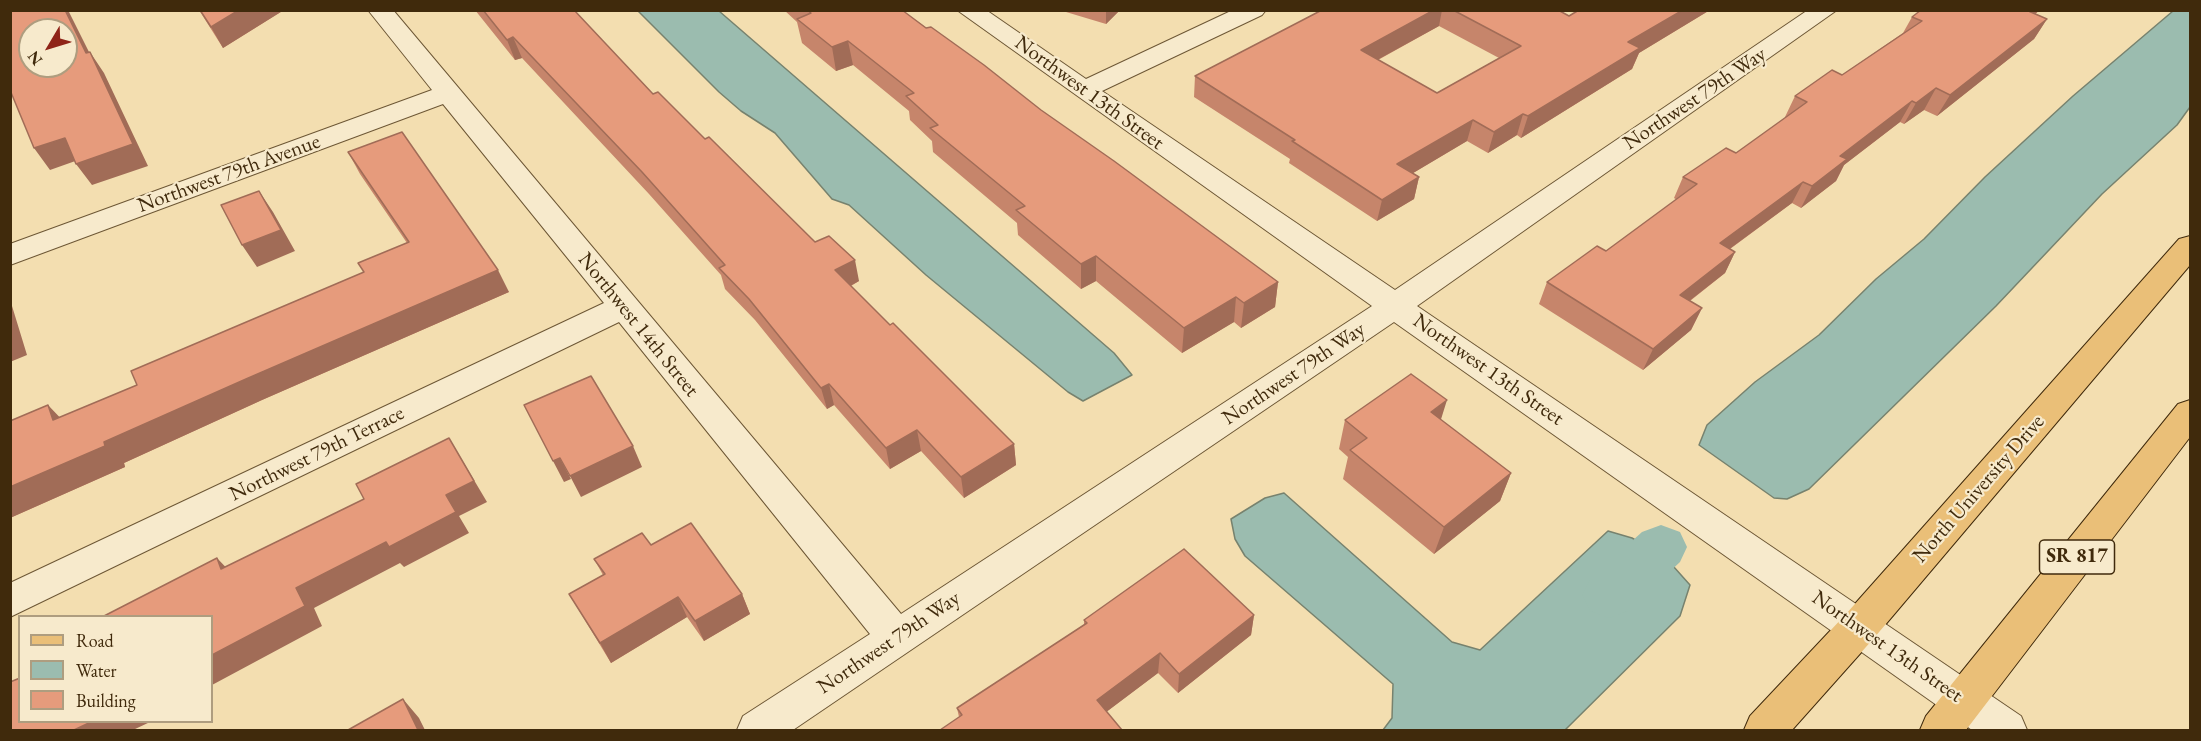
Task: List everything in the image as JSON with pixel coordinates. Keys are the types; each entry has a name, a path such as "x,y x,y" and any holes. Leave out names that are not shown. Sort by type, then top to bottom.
{"main road":[{"name":"North University Drive","path":"1765,730 1860,626 2190,246"},
{"name":"SR 817","path":"1952,716 2190,413"}],"street":[{"name":"Northwest 14th Street","path":"380,10 897,638"},
{"name":"Northwest 13th Street","path":"969,10 1860,626 1952,716 2007,730"},
{"path":"1083,90 1254,10"},
{"name":"Northwest 79th Way","path":"758,730 1394,305 1825,10"},
{"name":"Northwest 79th Avenue","path":"10,255 448,93"},
{"name":"Northwest 79th Terrace","path":"10,601 623,307"}],"water":[{"path":"638,11 719,11 1114,353 1132,375 1083,401 1068,392 926,275 849,205 832,199 775,133 741,111 719,92"},
{"path":"2173,11 2190,11 2190,107 2177,125 2102,194 1996,306 1809,489 1787,499 1774,498 1699,445 1707,425 1755,382 1819,335 1876,279 1924,239 1985,177 2073,96"},
{"path":"1284,493 1452,642 1480,650 1608,531 1632,538 1665,557 1690,585 1680,616 1565,730 1383,730 1392,718 1393,684 1245,556 1235,539 1231,519 1265,498"}],"building":[{"path":"10,10 65,10 69,18 18,18 18,78 78,78 78,37 86,53 90,52 133,144 76,164 65,138 34,148 10,90"},
{"path":"200,10 239,10 211,27"},
{"path":"483,10 574,10 653,94 658,92 705,139 709,137 815,242 829,236 855,260 835,270 890,325 893,323 1014,444 961,477 917,430 886,448 829,384 821,388 749,299 719,268 725,265 642,172 513,37 507,40"},
{"path":"807,10 902,10 926,28 931,27 984,65 1041,110 1278,282 1244,303 1236,297 1184,328 1096,256 1081,264 1016,210 1025,206 930,128 938,125 906,96 914,93 848,41 832,47 797,19 811,13"},
{"path":"1322,10 1434,10 1361,50 1437,93 1521,46 1453,10 1558,10 1569,16 1579,10 1683,10 1628,42 1640,48 1528,116 1523,114 1494,132 1473,120 1397,164 1419,177 1382,200 1292,141 1295,140 1195,76"},
{"path":"1921,10 2026,10 2047,19 1950,95 1936,88 1916,103 1912,101 1840,156 1847,159 1812,186 1803,182 1720,243 1735,252 1680,295 1702,308 1653,349 1547,282 1597,246 1606,251 1697,184 1683,177 1726,148 1736,153 1807,102 1795,96 1832,70 1842,75 1922,21 1912,17"},
{"path":"402,132 498,270 104,442 105,446 10,487 10,421 48,405 53,420 137,385 131,371 364,272 358,263 409,242 348,152"},
{"path":"259,191 281,230 242,245 221,205"},
{"path":"1411,374 1447,400 1431,412 1511,473 1444,527 1350,450 1367,438 1345,420"},
{"path":"591,376 633,446 570,476 560,458 553,461 524,405"},
{"path":"449,438 474,481 446,495 456,512 389,547 386,542 296,588 305,606 213,654 213,615 106,615 217,558 221,569 364,499 356,484"},
{"path":"691,523 742,594 695,621 678,597 600,643 569,594 605,574 594,559 642,533 651,545"},
{"path":"1184,549 1254,615 1179,674 1160,653 1097,700 1122,730 940,730 962,715 957,708 1087,623 1084,620"},
{"path":"18,679 18,723 89,723 74,730 10,730 10,682"},
{"path":"403,699 418,730 348,730"}],"waterway":[{"path":"1609,595 1661,547"}]}
